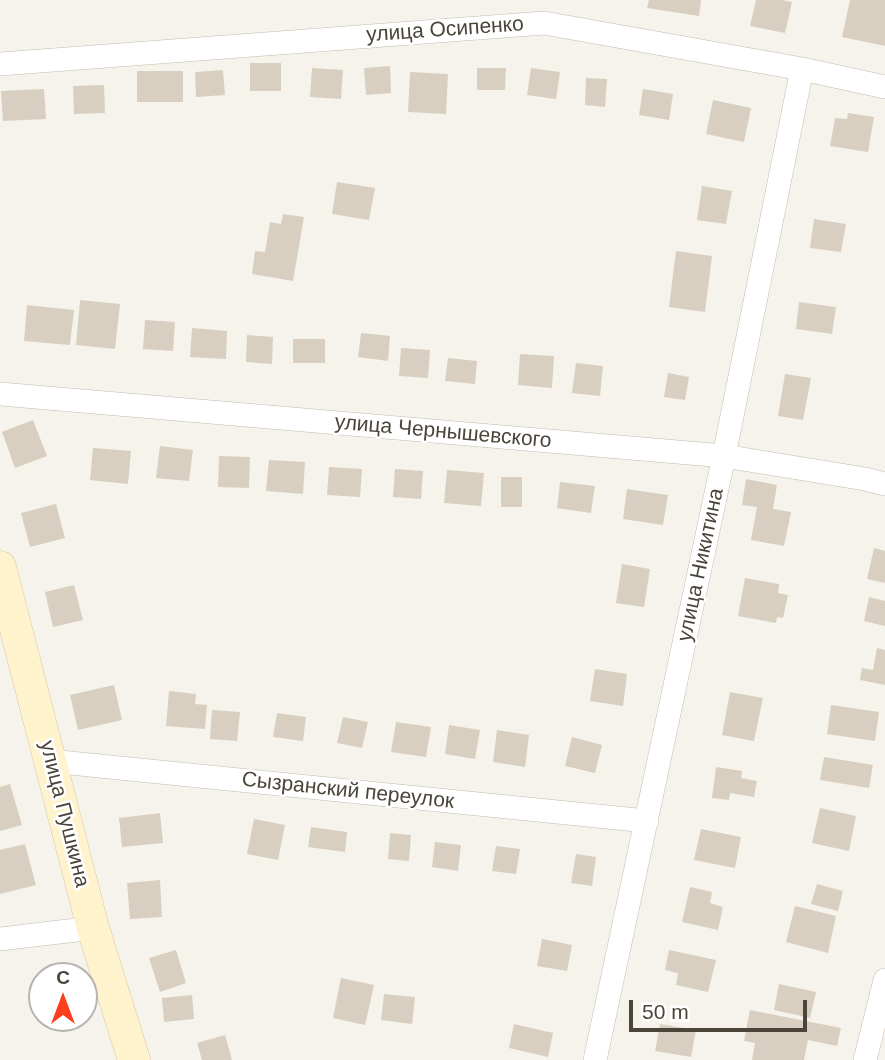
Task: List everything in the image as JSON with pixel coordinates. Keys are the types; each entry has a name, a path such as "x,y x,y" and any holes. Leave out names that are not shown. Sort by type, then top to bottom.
{"main road":[{"name":"улица Пушкина","path":"1,571 93,928 134,1060"}],"street":[{"name":"улица Осипенко","path":"0,64 544,23 802,69 885,87"},
{"name":"улица Никитина","path":"595,1060 724,456 802,69"},
{"name":"улица Чернышевского","path":"0,394 724,456 885,484"},
{"name":"Сызранский переулок","path":"50,761 647,821"},
{"path":"0,939 93,928"},
{"path":"865,1060 885,979"}],"building":[{"path":"649,0 701,0 699,16 647,8"},
{"path":"756,0 792,2 785,33 750,26"},
{"path":"850,0 885,0 885,46 842,37"},
{"path":"250,63 281,63 281,91 250,91"},
{"path":"390,66 391,93 366,95 364,68"},
{"path":"312,68 343,70 341,99 310,97"},
{"path":"477,68 506,68 505,90 477,90"},
{"path":"531,68 560,72 556,99 527,95"},
{"path":"223,70 225,95 196,97 195,72"},
{"path":"137,71 183,71 183,102 137,102"},
{"path":"410,72 448,74 446,114 408,112"},
{"path":"586,78 607,79 605,107 585,105"},
{"path":"104,85 105,113 74,114 73,86"},
{"path":"44,89 46,119 3,121 1,91"},
{"path":"643,89 673,94 669,120 639,115"},
{"path":"713,100 751,108 744,142 706,134"},
{"path":"848,113 874,117 868,152 830,146 835,118 847,119"},
{"path":"337,182 375,188 369,220 332,214"},
{"path":"702,186 732,191 726,224 697,220"},
{"path":"283,214 304,217 293,281 252,274 255,251 265,252 270,222 281,224"},
{"path":"814,219 846,224 841,252 810,248"},
{"path":"676,251 712,256 705,312 669,307"},
{"path":"80,300 120,304 115,349 76,345"},
{"path":"799,302 836,307 832,334 796,329"},
{"path":"27,305 74,310 70,345 24,341"},
{"path":"145,320 175,322 173,351 143,349"},
{"path":"192,328 227,331 226,359 190,357"},
{"path":"361,333 390,336 388,361 358,357"},
{"path":"247,335 273,337 272,364 246,362"},
{"path":"293,339 325,339 325,363 293,363"},
{"path":"401,348 430,350 428,378 399,376"},
{"path":"520,354 554,356 552,388 518,385"},
{"path":"448,358 477,361 475,384 445,381"},
{"path":"576,363 603,366 600,396 572,393"},
{"path":"668,373 689,377 685,400 664,397"},
{"path":"785,374 811,378 803,420 778,416"},
{"path":"33,420 47,456 15,468 2,432"},
{"path":"160,446 193,450 189,481 156,478"},
{"path":"93,448 131,451 128,484 90,480"},
{"path":"219,456 250,457 249,488 218,487"},
{"path":"269,460 305,462 303,494 266,491"},
{"path":"329,467 362,469 360,497 327,495"},
{"path":"395,469 423,471 421,499 393,497"},
{"path":"447,470 484,473 481,506 444,503"},
{"path":"501,477 522,477 522,507 501,507"},
{"path":"746,479 777,485 773,509 791,512 784,546 751,540 757,507 742,505"},
{"path":"560,482 595,486 591,513 557,508"},
{"path":"627,489 668,495 663,525 623,519"},
{"path":"56,504 65,538 30,547 21,513"},
{"path":"874,548 885,551 885,583 867,579"},
{"path":"622,564 650,569 644,607 616,603"},
{"path":"745,578 779,584 778,593 788,595 783,618 777,617 776,623 738,616"},
{"path":"74,585 83,620 53,627 45,592"},
{"path":"869,597 885,601 885,626 864,621"},
{"path":"877,648 885,650 885,685 860,680 862,668 873,670"},
{"path":"595,669 627,674 623,706 590,701"},
{"path":"114,685 122,720 78,730 70,695"},
{"path":"169,691 196,694 195,704 207,705 205,729 166,726"},
{"path":"730,692 763,698 754,741 722,735"},
{"path":"831,705 879,712 875,741 827,734"},
{"path":"212,710 240,712 237,741 210,739"},
{"path":"277,713 306,717 303,741 273,737"},
{"path":"343,717 368,722 362,748 337,743"},
{"path":"396,722 431,727 426,757 391,752"},
{"path":"449,725 480,730 475,759 445,754"},
{"path":"497,730 529,735 525,767 493,762"},
{"path":"572,737 602,745 595,773 565,766"},
{"path":"824,757 873,765 869,788 820,780"},
{"path":"716,767 742,771 741,778 757,781 754,797 730,793 729,800 712,798"},
{"path":"10,784 22,825 0,831 0,787"},
{"path":"820,808 856,816 849,851 812,843"},
{"path":"160,813 163,843 122,847 119,818"},
{"path":"254,819 285,825 278,860 247,854"},
{"path":"311,827 347,832 345,852 308,847"},
{"path":"701,829 741,837 735,868 694,860"},
{"path":"390,833 411,835 409,861 388,859"},
{"path":"435,842 461,845 458,871 432,867"},
{"path":"25,844 36,885 0,894 0,850"},
{"path":"496,846 520,849 516,874 492,871"},
{"path":"576,854 596,857 592,886 571,883"},
{"path":"160,880 162,917 130,919 127,883"},
{"path":"817,884 843,891 838,911 811,904"},
{"path":"690,887 712,892 710,903 723,907 718,930 682,922"},
{"path":"795,906 836,916 828,953 786,942"},
{"path":"542,939 572,945 567,971 537,966"},
{"path":"176,950 186,983 160,992 149,958"},
{"path":"669,950 716,960 708,992 676,985 678,973 665,970"},
{"path":"341,978 374,985 365,1025 333,1018"},
{"path":"779,984 816,992 810,1018 774,1010"},
{"path":"384,994 415,997 412,1024 381,1020"},
{"path":"192,995 194,1019 164,1022 162,998"},
{"path":"750,1010 841,1028 837,1046 808,1040 804,1060 752,1060 755,1043 744,1041"},
{"path":"514,1024 553,1033 548,1057 509,1048"},
{"path":"660,1024 696,1030 691,1057 655,1051"},
{"path":"225,1035 232,1060 202,1060 197,1043"}]}
